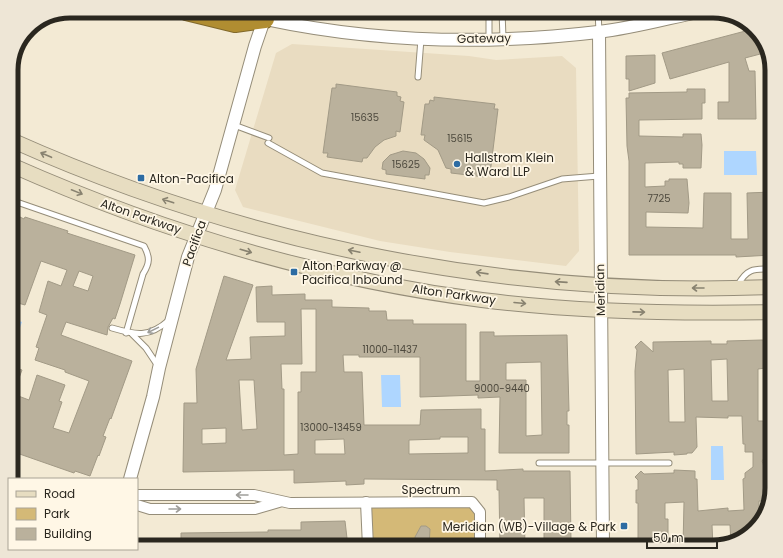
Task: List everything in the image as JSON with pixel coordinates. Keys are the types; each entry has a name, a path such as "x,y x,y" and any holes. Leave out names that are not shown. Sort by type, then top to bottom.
{"highway":[{"path":"215,18 235,23 250,18"}],"main road":[{"name":"Alton Parkway","path":"18,143 115,182 233,222 296,238 404,261 520,278 600,284 672,288 765,287"},
{"name":"Alton Parkway","path":"18,168 89,198 195,235 279,260 388,284 481,299 600,310 657,313 765,312"}],"street":[{"name":"Pacifica","path":"130,478 153,397 171,318 195,235 214,190 234,125 261,18"},
{"name":"Gateway","path":"278,18 340,33 421,39 503,38 599,32 668,18"},
{"name":"Meridian","path":"599,32 603,540"},
{"name":"Spectrum","path":"138,495 254,495 281,502"},
{"name":"Spectrum","path":"138,505 150,509 248,509 281,502 472,502 480,512 480,540"},
{"path":"366,502 368,540"}],"lane":[{"path":"489,18 489,38"},
{"path":"502,18 503,38"},
{"path":"598,18 599,32"},
{"path":"418,77 421,39"},
{"path":"234,125 269,141 322,173 484,203 509,197 562,179 600,176"},
{"path":"18,202 144,246 149,255 148,265 141,280 126,333"},
{"path":"737,288 744,274 765,270"},
{"path":"112,328 126,333 147,334 162,326 171,318"},
{"path":"132,334 146,348 159,368"},
{"path":"539,463 668,463"}],"shaded area":[{"path":"292,44 469,56 496,60 562,56 576,68 579,251 566,266 450,252 380,241 243,207 235,190 276,53"}],"green space":[{"path":"366,502 472,502 480,512 480,540 368,540"}],"water":[{"path":"724,151 756,151 757,175 724,175"},
{"path":"18,321 22,322 18,333"},
{"path":"381,375 400,375 401,407 382,407"},
{"path":"711,446 723,446 724,480 711,480"}],"building":[{"path":"747,31 760,47 762,54 745,58 749,71 755,71 756,119 718,119 718,102 729,102 729,62 670,79 662,53"},
{"path":"655,55 655,83 629,91 629,79 626,79 626,56"},
{"path":"336,84 397,92 397,96 401,97 400,101 404,102 400,132 396,131 396,136 384,140 375,147 367,158 363,158 362,162 327,157 328,153 323,153 332,88 336,88"},
{"path":"687,89 705,89 705,103 702,103 702,119 639,120 639,136 683,137 683,134 701,134 702,145 701,168 683,168 683,164 679,164 679,162 645,163 645,187 665,186 665,181 669,181 669,179 687,179 689,203 688,213 646,212 646,227 703,228 704,193 731,193 731,239 748,239 747,193 765,192 765,255 736,257 736,255 629,255 629,161 627,146 626,98 629,98 629,93 687,92"},
{"path":"434,97 495,104 494,109 498,109 490,174 486,173 485,177 451,173 451,169 446,168 438,150 424,140 425,135 421,135 425,104 429,104 430,100 434,101"},
{"path":"403,151 416,153 424,159 430,168 429,175 425,175 425,179 386,174 386,170 382,169 383,162 390,155"},
{"path":"20,217 24,219 25,217 68,231 67,233 135,255 115,319 113,318 108,327 107,335 66,322 61,335 132,361 111,419 110,418 103,436 106,437 90,476 75,471 74,473 18,453 18,396 29,400 37,375 65,385 59,401 62,402 53,428 69,433 89,381 65,372 65,370 35,360 39,348 36,347 47,315 39,312 48,281 61,286 67,270 41,261 25,305 18,303 18,222","holes":["79,271 93,276 88,291 73,286"]},
{"path":"224,276 253,285 226,360 251,359 250,337 285,336 285,322 257,322 256,287 272,286 272,295 305,294 305,300 332,300 332,307 369,308 369,311 386,311 387,320 413,320 413,324 466,324 466,381 480,381 480,332 494,332 494,336 567,335 569,411 567,411 567,425 569,425 569,453 499,453 500,397 478,398 478,395 420,397 420,357 359,357 359,355 343,355 344,372 362,372 364,425 420,425 421,410 481,409 481,429 485,429 485,471 523,469 523,471 570,471 571,540 544,540 544,498 524,498 525,540 500,540 499,490 497,490 497,480 364,479 364,484 346,485 346,481 294,483 294,470 183,472 184,403 197,403 196,369","holes":["301,309 316,309 316,372 301,372 301,392 298,392 298,454 284,455 284,389 282,389 281,364 302,364","541,362 542,435 526,436 526,380 506,380 506,363","239,380 254,380 257,429 242,430","226,428 226,443 202,444 202,429","440,437 468,437 468,453 409,454 409,440 440,439","344,439 345,454 315,454 315,440"]},
{"path":"765,340 765,368 758,369 758,421 765,421 765,457 762,461 765,469 765,495 763,501 759,501 759,512 750,525 736,535 731,537 730,525 712,525 713,540 683,540 684,502 665,503 665,519 668,519 668,540 638,540 638,503 636,503 636,490 638,490 638,480 635,477 641,471 644,474 674,473 674,470 695,471 695,479 697,479 698,511 728,508 728,511 744,510 743,479 745,478 745,473 753,467 753,452 745,452 745,444 743,444 742,416 728,416 728,418 696,417 697,447 692,453 674,455 674,452 636,454 635,371 637,350 635,347 641,341 653,352 653,342 711,341 711,344 727,344 727,341","holes":["727,359 728,401 712,401 711,360","684,369 685,422 669,422 668,370"]},
{"path":"18,369 22,370 18,381"},
{"path":"345,521 347,540 181,540 181,533 301,530 301,522"},
{"path":"421,526 426,526 430,529 429,540 415,540"}],"place":[{"name":"Hallstrom Klein & Ward LLP","path":"457,164"},
{"name":"Alton-Pacifica","path":"141,178"},
{"name":"Alton Parkway @ Pacifica Inbound","path":"294,272"},
{"name":"Meridian (WB)-Village & Park","path":"624,526"}]}
